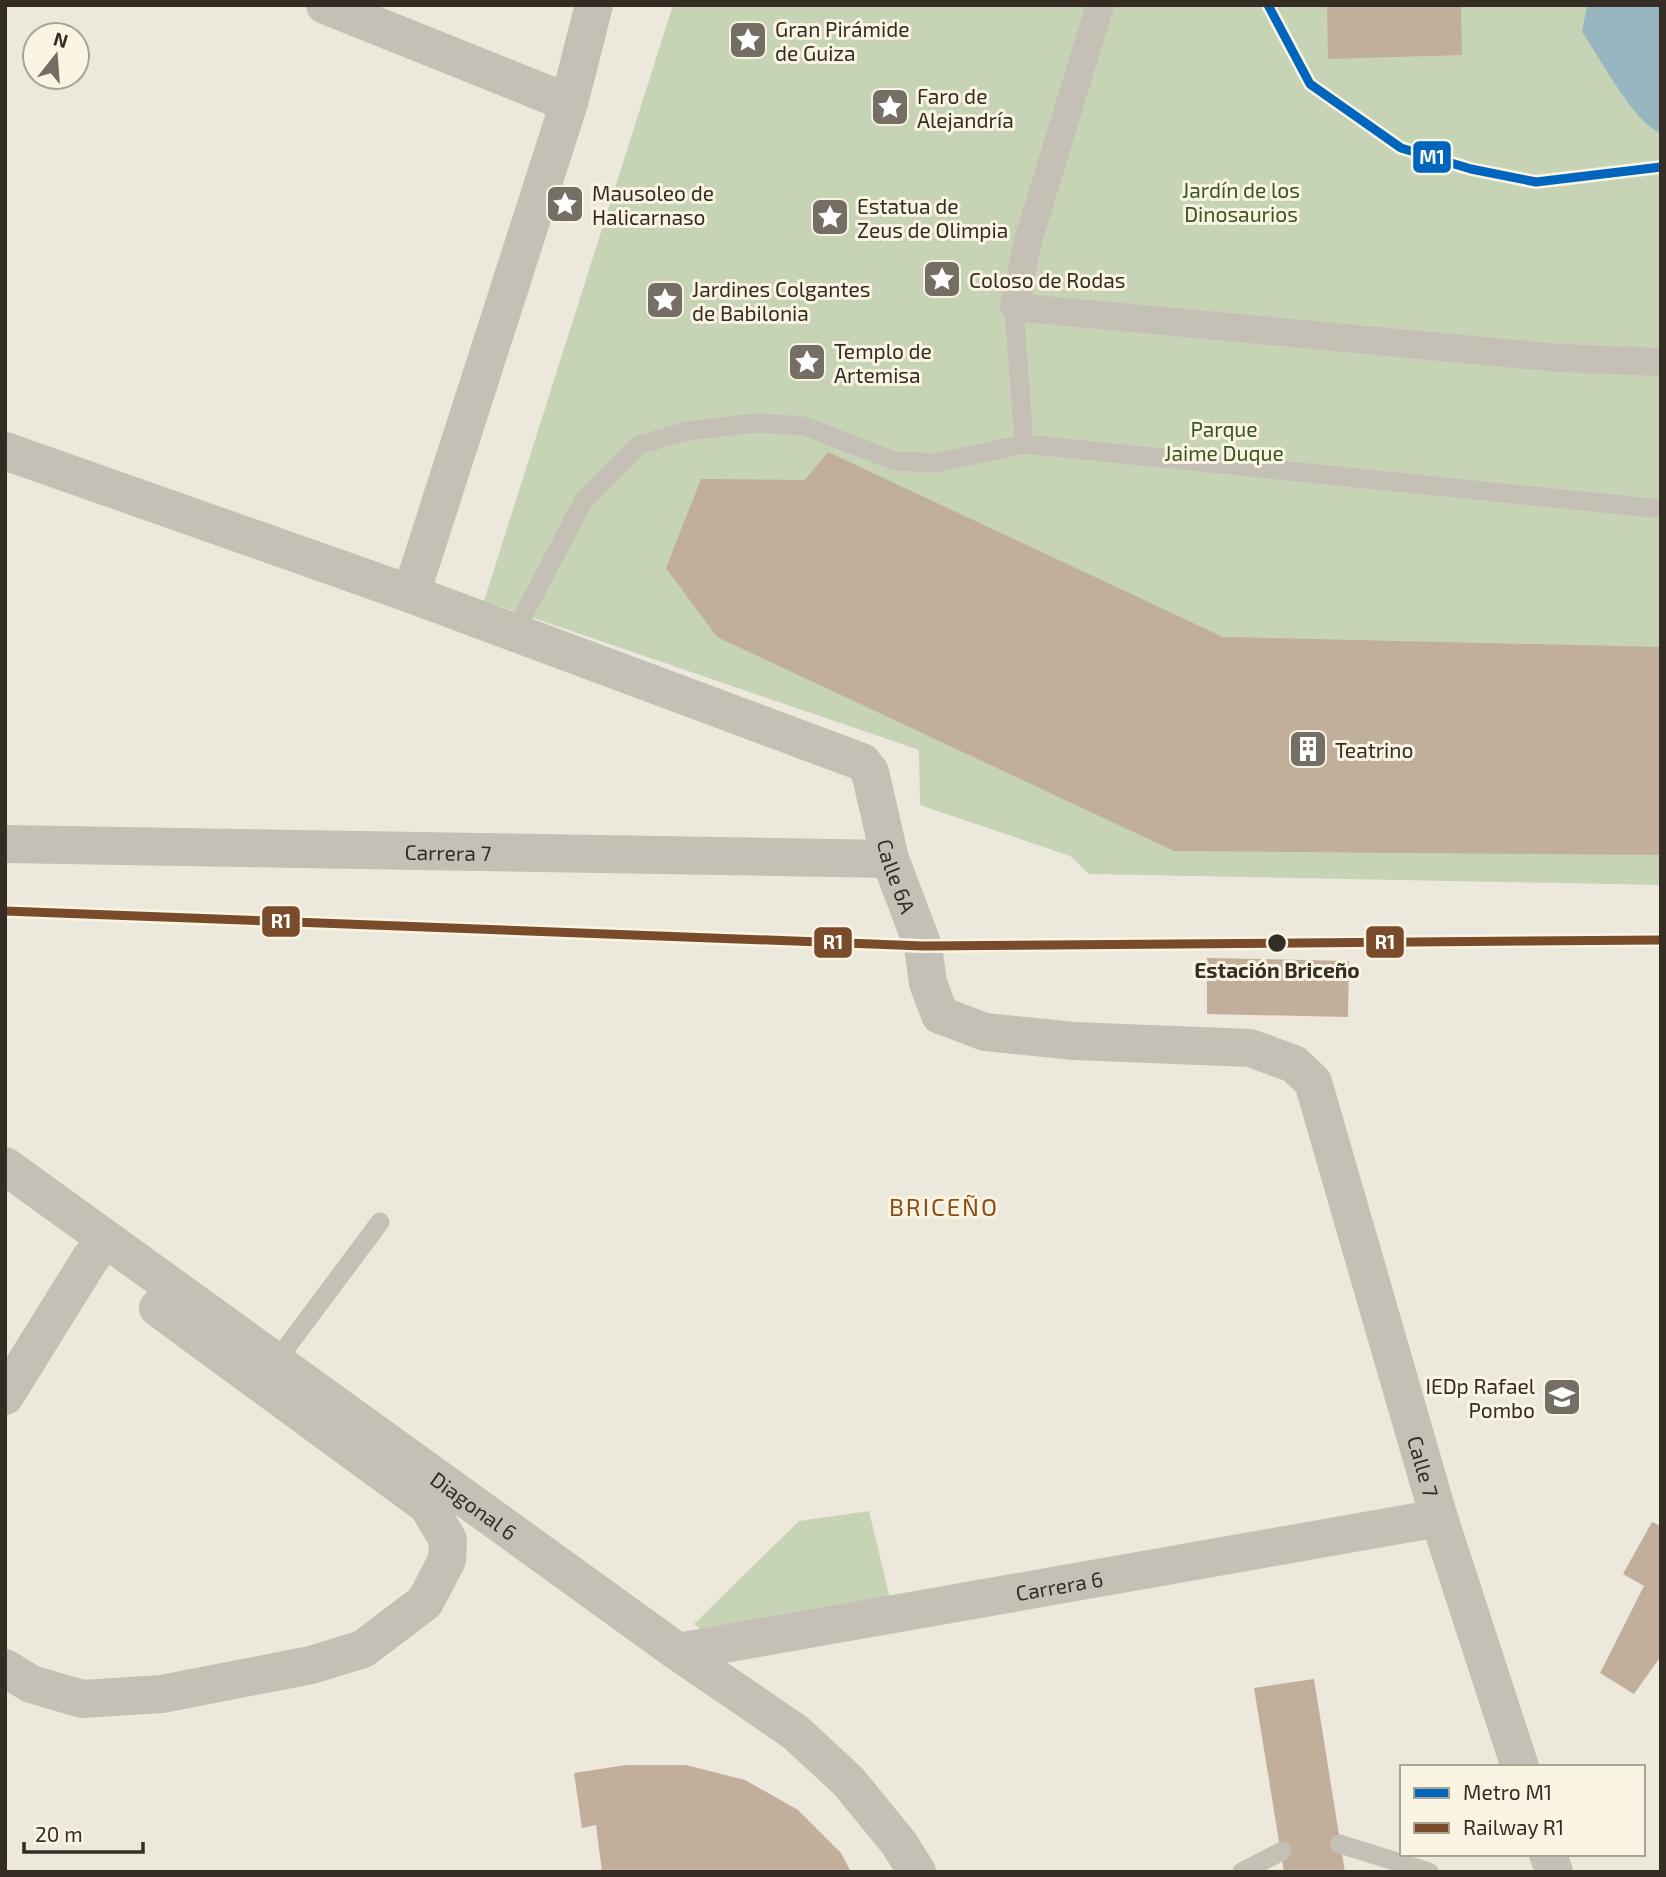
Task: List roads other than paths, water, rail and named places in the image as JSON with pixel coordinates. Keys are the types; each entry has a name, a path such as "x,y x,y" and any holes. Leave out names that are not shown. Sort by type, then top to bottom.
{"street":[{"path":"325,5 569,103"},
{"path":"411,594 569,103 594,5"},
{"path":"1100,5 1028,241 1013,307 1559,358 1661,362"},
{"path":"5,451 514,633"},
{"name":"Calle 6A","path":"514,633 862,762 870,772 890,859 923,946 928,983 940,1014 985,1032 1074,1041 1251,1048 1294,1064 1313,1082"},
{"name":"Carrera 7","path":"5,844 890,859"},
{"name":"Calle 7","path":"1313,1082 1439,1518 1519,1765"},
{"name":"Diagonal 6","path":"5,1166 98,1250 277,1360 678,1652 795,1732 848,1781 898,1842 916,1872"},
{"path":"5,1199 98,1250 428,1506 448,1540 447,1560 425,1602 363,1649 311,1665 162,1694 82,1699 31,1684 5,1668"},
{"path":"5,1396 98,1250"},
{"name":"Carrera 6","path":"678,1652 1439,1518"}],"lane":[{"path":"1013,307 1024,444"},
{"path":"514,633 584,500 639,445 687,430 756,424 804,426 895,461 936,463 1024,444 1661,509"},
{"path":"277,1360 380,1222"},
{"path":"1340,1844 1429,1872"},
{"path":"1242,1872 1282,1851"}],"water":[{"path":"1587,5 1661,5 1661,133 1651,127 1629,104 1582,32"}],"metro line":[{"name":"M1","path":"1268,5 1310,84 1401,148 1471,169 1536,182 1661,167"}],"rail line":[{"name":"R1","path":"5,911 923,946 1661,940"}],"place":[{"name":"Gran Pirámide de Guiza","path":"748,40"},
{"name":"Faro de Alejandría","path":"890,107"},
{"name":"Mausoleo de Halicarnaso","path":"565,204"},
{"name":"Estatua de Zeus de Olimpia","path":"830,217"},
{"name":"Coloso de Rodas","path":"942,279"},
{"name":"Jardines Colgantes de Babilonia","path":"665,300"},
{"name":"Templo de Artemisa","path":"807,362"},
{"name":"Teatrino","path":"1308,749"},
{"name":"Estación Briceño","path":"1277,943"},
{"name":"IEDp Rafael Pombo","path":"1562,1397"}],"district":[{"name":"BRICEÑO","path":"944,1206"}],"park label":[{"name":"Jardín de los Dinosaurios","path":"1241,201"},
{"name":"Parque Jaime Duque","path":"1224,440"}]}
